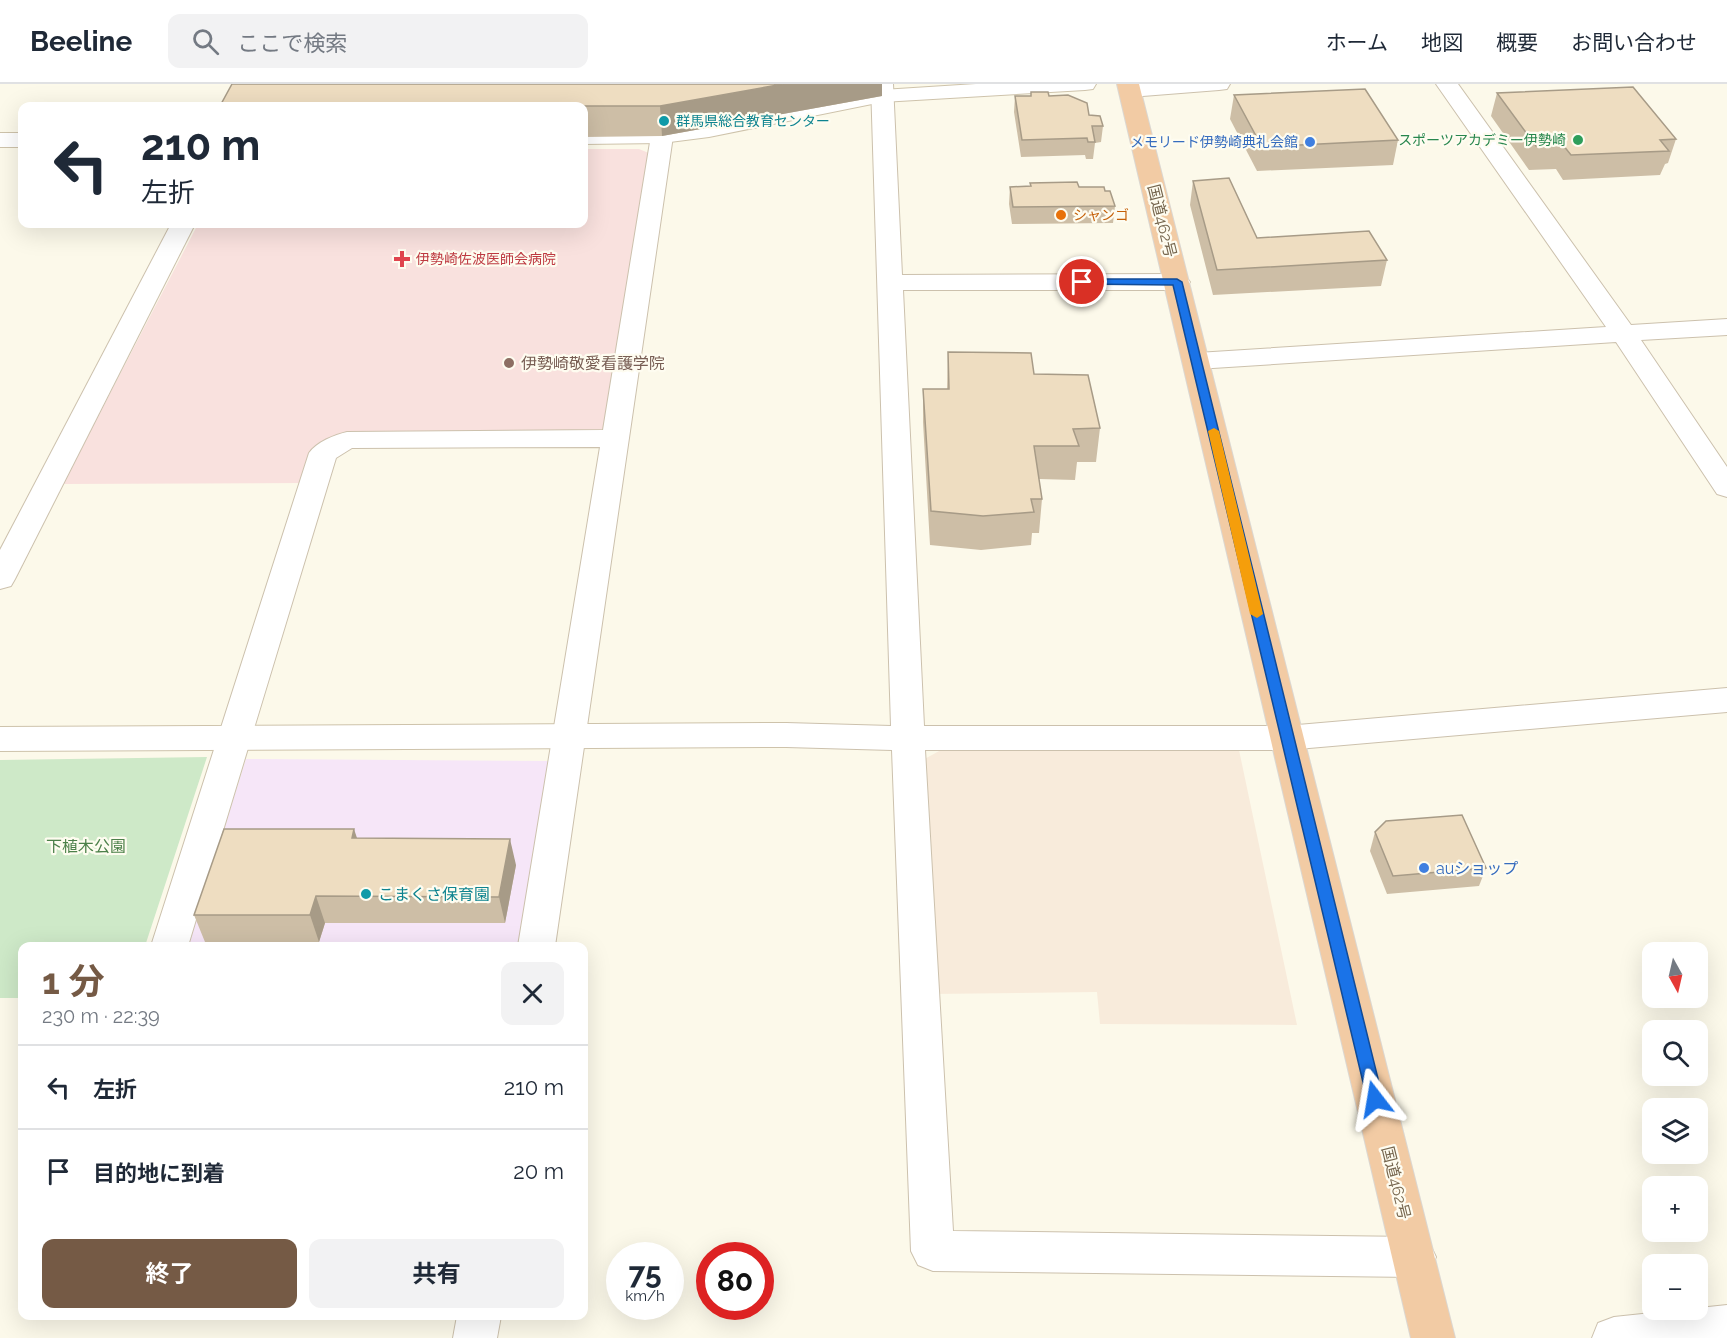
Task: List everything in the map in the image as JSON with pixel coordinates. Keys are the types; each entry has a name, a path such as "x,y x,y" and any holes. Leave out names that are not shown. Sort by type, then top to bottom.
{"highway":[{"name":"国道462号","path":"1129,87 1433,1338"}],"street":[{"path":"588,137 662,136 709,130 882,90 1085,84"},
{"path":"1129,87 1219,84"},
{"path":"1447,84 1623,333 1727,488"},
{"path":"882,90 908,738 933,1251 1414,1257"},
{"path":"538,942 662,136"},
{"path":"0,140 18,140"},
{"path":"0,579 181,228"},
{"path":"891,283 1177,282"},
{"path":"1197,361 1727,327"},
{"path":"170,942 323,453 347,440 616,438"},
{"path":"0,739 786,735 908,738 1286,738 1727,700"},
{"path":"475,1338 478,1320"},
{"path":"1614,1338 1727,1326"}],"shaded area":[{"path":"588,149 639,149 651,154 605,428 592,433 342,436 303,483 63,484 196,228 588,228"},
{"path":"941,750 1239,750 1297,1025 1100,1024 1097,992 932,994 921,761"},
{"path":"246,759 549,761 520,942 188,942"}],"green space":[{"name":"下植木公園","path":"207,757 146,942 18,942 18,998 0,998 0,760"}],"building":[{"path":"232,84 783,84 660,106 588,106 588,102 222,102"},
{"path":"1633,87 1676,139 1660,140 1669,151 1571,155 1563,145 1536,146 1497,93"},
{"path":"1365,89 1398,140 1262,147 1234,95"},
{"path":"1031,92 1048,92 1049,96 1068,95 1087,103 1089,115 1100,116 1103,126 1092,126 1095,142 1088,142 1087,138 1022,140 1015,96 1031,96"},
{"path":"1229,178 1257,238 1369,231 1387,260 1217,270 1193,181"},
{"path":"1077,182 1079,187 1104,187 1105,191 1110,191 1115,206 1013,207 1010,187 1031,186 1030,183"},
{"path":"948,352 1031,353 1034,374 1088,375 1100,428 1073,429 1079,446 1034,446 1042,499 1031,499 1034,512 983,516 931,511 923,389 949,389"},
{"path":"1462,815 1486,868 1393,876 1375,832 1386,821"},
{"path":"224,829 354,829 352,838 510,839 499,897 316,896 310,915 194,915"}],"slow traffic":[{"path":"1214,431 1257,614"}],"place":[{"name":"群馬県総合教育センター","path":"664,121"},
{"name":"スポーツアカデミー伊勢崎","path":"1578,140"},
{"name":"メモリード伊勢崎典礼会館","path":"1310,142"},
{"name":"シャンゴ","path":"1061,215"},
{"name":"伊勢崎佐波医師会病院","path":"402,259"},
{"name":"伊勢崎敬愛看護学院","path":"509,363"},
{"name":"auショップ","path":"1424,868"},
{"name":"こまくさ保育園","path":"366,894"}],"route":[{"path":"1082,282 1177,282 1375,1099"}]}
